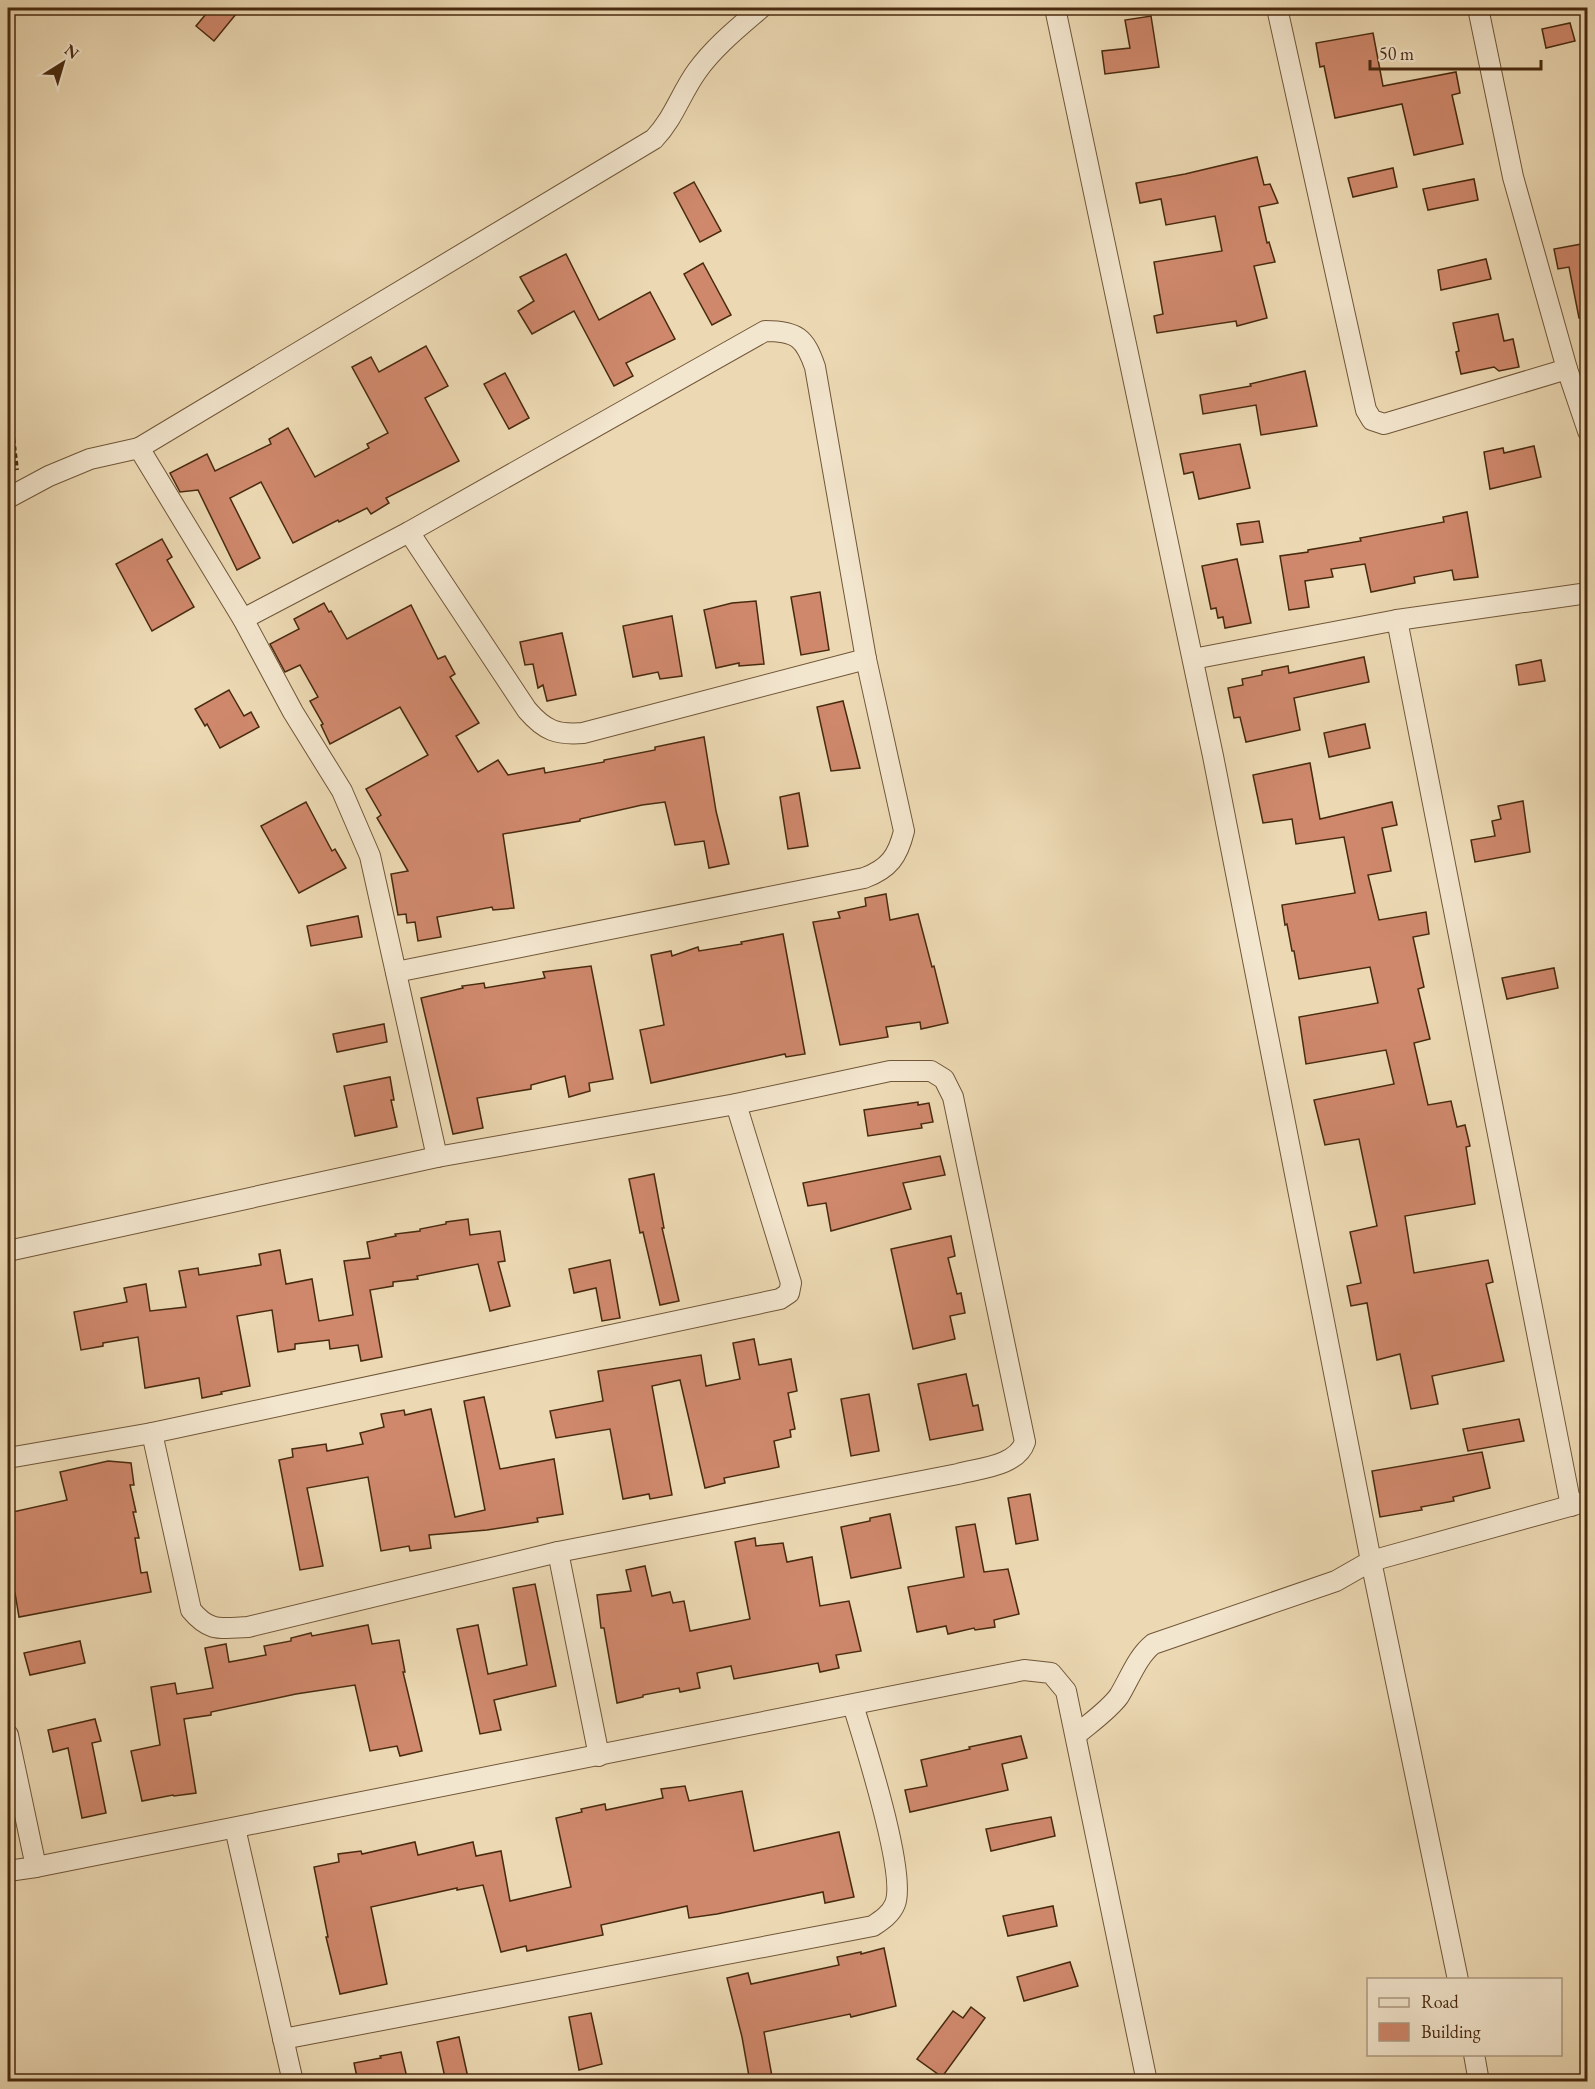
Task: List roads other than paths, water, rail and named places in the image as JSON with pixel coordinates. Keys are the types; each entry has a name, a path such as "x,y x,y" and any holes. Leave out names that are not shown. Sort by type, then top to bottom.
{"street":[{"path":"14,495 90,459 139,448 654,139 670,120 697,71 730,35 761,8"},
{"path":"1055,8 1193,659 1371,1561 1458,1978"},
{"path":"1277,8 1366,410 1372,420 1384,424 1567,369"},
{"path":"1478,8 1513,177 1567,369 1587,431"},
{"path":"243,619 409,532 765,331 782,331 796,336 808,347 815,367 866,659 904,831 900,847 879,873 840,883 396,972"},
{"path":"139,448 243,619 293,712 342,791 370,856 437,1157"},
{"path":"409,532 527,710 548,729 564,735 584,733 866,659"},
{"path":"1193,659 1397,620 1587,593"},
{"path":"1076,1735 1117,1698 1146,1649 1153,1644 1336,1581 1371,1561 1579,1504 1397,620"},
{"path":"8,1251 437,1157 736,1104 890,1071 931,1071 944,1079 953,1097 1025,1442 1023,1449 1010,1460 958,1474 558,1552 248,1627 217,1629 201,1623 191,1610 152,1432"},
{"path":"8,1458 152,1432 780,1299 789,1293 790,1283 736,1104"},
{"path":"558,1552 599,1756"},
{"path":"8,1871 599,1756 1024,1670 1051,1673 1066,1691 1147,2082"},
{"path":"283,2040 873,1926 888,1916 896,1903 897,1885 881,1800 853,1705"},
{"path":"8,1735 36,1867"},
{"path":"235,1828 293,2082"},
{"path":"1474,2056 1479,2082"}]}
